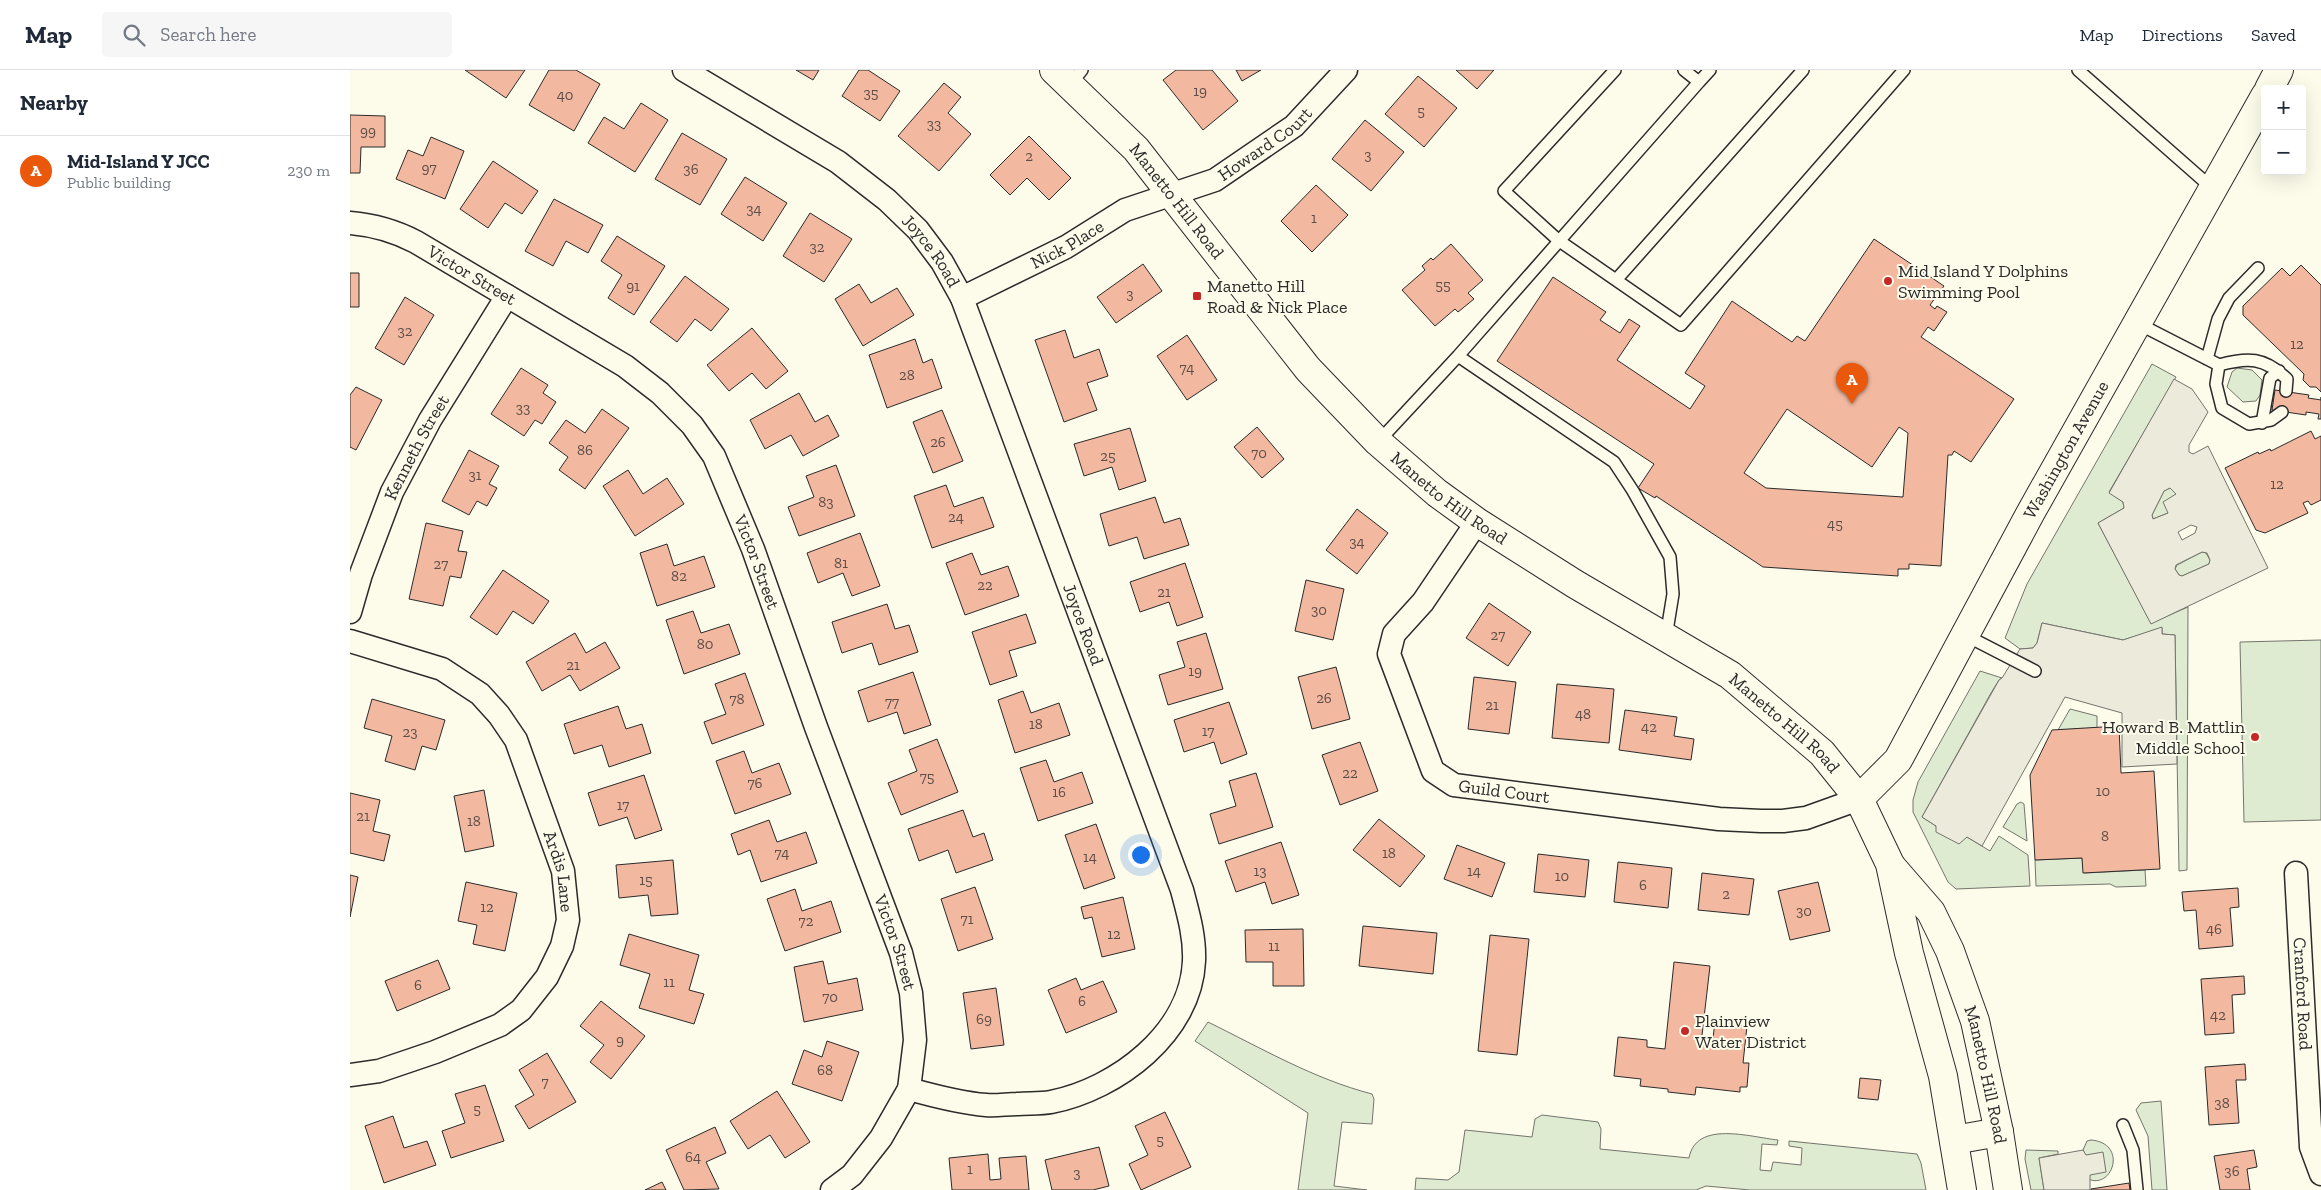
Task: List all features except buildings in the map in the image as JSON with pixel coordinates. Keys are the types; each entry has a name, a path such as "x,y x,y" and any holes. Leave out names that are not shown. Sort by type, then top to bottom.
{"main road":[{"path":"2270,85 2279,70"},
{"name":"Manetto Hill Road","path":"1069,75 1136,149 1170,195 1308,369 1378,442 1437,493 1476,522 1730,674 1822,754 1859,799 1890,864 1909,953 1944,1076 1962,1190"},
{"name":"Washington Avenue","path":"1859,799 1898,760 2137,323 2261,103"},
{"name":"Manetto Hill Road","path":"1890,864 1931,912 1950,951 1976,1021 1999,1132 2008,1190"},
{"path":"1954,1140 1999,1132"}],"street":[{"name":"Joyce Road","path":"684,70 838,162 887,200 918,230 942,262 962,298 1182,890 1191,921 1194,962 1187,994 1177,1016 1162,1039 1138,1062 1099,1086 1051,1102 988,1106 909,1089"},
{"name":"Howard Court","path":"1170,195 1215,180 1294,126 1346,70"},
{"name":"Nick Place","path":"962,298 1066,247 1124,210 1170,195"},
{"name":"Victor Street","path":"350,223 368,224 395,231 625,366 660,392 692,425 714,456 753,549 816,727 901,953 911,992 915,1040 909,1089"},
{"name":"Kenneth Street","path":"350,612 361,574 392,492 430,420 507,296"},
{"name":"Guild Court","path":"1476,522 1423,602 1394,634 1389,654 1434,771 1454,785 1719,819 1783,821 1806,818 1859,799"},
{"name":"Ardis Lane","path":"350,641 442,669 480,694 499,715 516,740 563,871 568,920 562,946 547,978 521,1010 500,1025 435,1052 379,1071 350,1075"},
{"name":"Cranford Road","path":"2296,873 2311,1006 2311,1147 2321,1174"},
{"path":"832,1190 852,1175 881,1138 909,1089"}],"lane":[{"path":"1615,70 1504,191 1558,240 1681,325 1904,70"},
{"path":"1684,70 1699,82"},
{"path":"1378,442 1458,356 1558,240 1710,70"},
{"path":"1616,280 1803,70"},
{"path":"2078,70 2212,188"},
{"path":"2207,359 2218,319 2229,298 2258,268"},
{"path":"2137,323 2219,365 2239,359 2264,361 2287,379 2286,391"},
{"path":"1458,356 1614,462 1633,491 1670,557 1673,594 1666,637"},
{"path":"2219,365 2216,384 2222,408 2249,424 2272,420 2282,412"},
{"path":"2262,423 2270,378 2279,371"},
{"path":"1965,635 2035,671"},
{"path":"2123,1125 2133,1150 2137,1190"}],"green space":[{"path":"2152,364 2176,377 2109,492 2123,502 2124,508 2098,523 2151,623 2188,607 2187,870 2179,871 2175,635 2162,634 2162,628 2123,640 2042,623 2037,643 2033,648 2020,649 2005,638 2027,584"},
{"path":"2237,368 2252,370 2262,380 2260,395 2256,401 2243,402 2227,387 2232,372"},
{"path":"2170,488 2176,494 2168,513 2153,519 2152,515 2164,491"},
{"path":"2202,552 2206,553 2210,560 2209,564 2182,576 2179,575 2175,569 2177,565"},
{"path":"2321,640 2321,820 2244,822 2240,642"},
{"path":"1980,671 2002,678 1991,693 1922,817 1936,826 1937,830 1963,838 1967,837 1990,851 1999,836 2028,855 2030,886 1956,889 1948,882 1913,812 1913,800 1918,782"},
{"path":"2070,709 2097,716 2097,728 2058,730"},
{"path":"2021,802 2024,804 2027,841 2003,827 2017,804"},
{"path":"2082,858 2084,873 2145,870 2146,886 2116,887 2110,884 2036,886 2035,860"},
{"path":"1208,1022 1329,1080 1372,1094 1374,1099 1372,1124 1342,1122 1334,1186 1367,1190 1298,1190 1308,1113 1195,1041"},
{"path":"2161,1101 2167,1190 2152,1190 2148,1136 2136,1110 2141,1103"},
{"path":"1542,1115 1598,1122 1601,1129 1600,1149 1689,1158 1694,1146 1702,1139 1713,1135 1739,1134 1778,1140 1777,1145 1762,1144 1760,1170 1771,1171 1773,1162 1801,1165 1802,1148 1789,1146 1789,1141 1917,1154 1921,1163 1926,1190 1750,1190 1706,1186 1696,1190 1415,1190 1416,1178 1448,1180 1459,1172 1465,1130 1532,1137 1535,1119"},
{"path":"2087,1141 2103,1143 2110,1149 2113,1157 2113,1165 2110,1172 2104,1178 2097,1181 2088,1179 2088,1164 2083,1150"},
{"path":"2026,1150 2058,1151 2058,1154 2039,1158 2044,1190 2031,1190 2025,1159"}],"shaded area":[{"path":"2174,379 2192,389 2208,412 2189,445 2189,452 2193,454 2208,446 2268,568 2151,624 2098,523 2124,508 2123,502 2109,493","holes":["2170,488 2176,494 2163,502 2168,513 2153,519 2152,515 2164,491","2191,525 2197,527 2195,533 2182,540 2178,532","2202,552 2207,553 2210,560 2209,564 2182,576 2175,569 2176,565"]},
{"path":"2042,623 2123,640 2162,627 2162,634 2175,635 2177,764 2122,767 2122,713 2065,697 1982,846 1967,837 1959,844 1936,832 1936,826 1922,817 1999,680 2020,649 2033,648 2037,643"},
{"path":"2083,1150 2086,1155 2103,1152 2106,1172 2090,1175 2090,1190 2044,1190 2039,1158"}],"place":[{"name":"Mid Island Y Dolphins Swimming Pool","path":"1888,281"},
{"name":"Manetto Hill Road & Nick Place","path":"1197,296"},
{"name":"Mid-Island Y JCC","path":"1852,404"},
{"name":"Howard B. Mattlin Middle School","path":"2255,737"},
{"name":"Plainview Water District","path":"1685,1031"}]}
